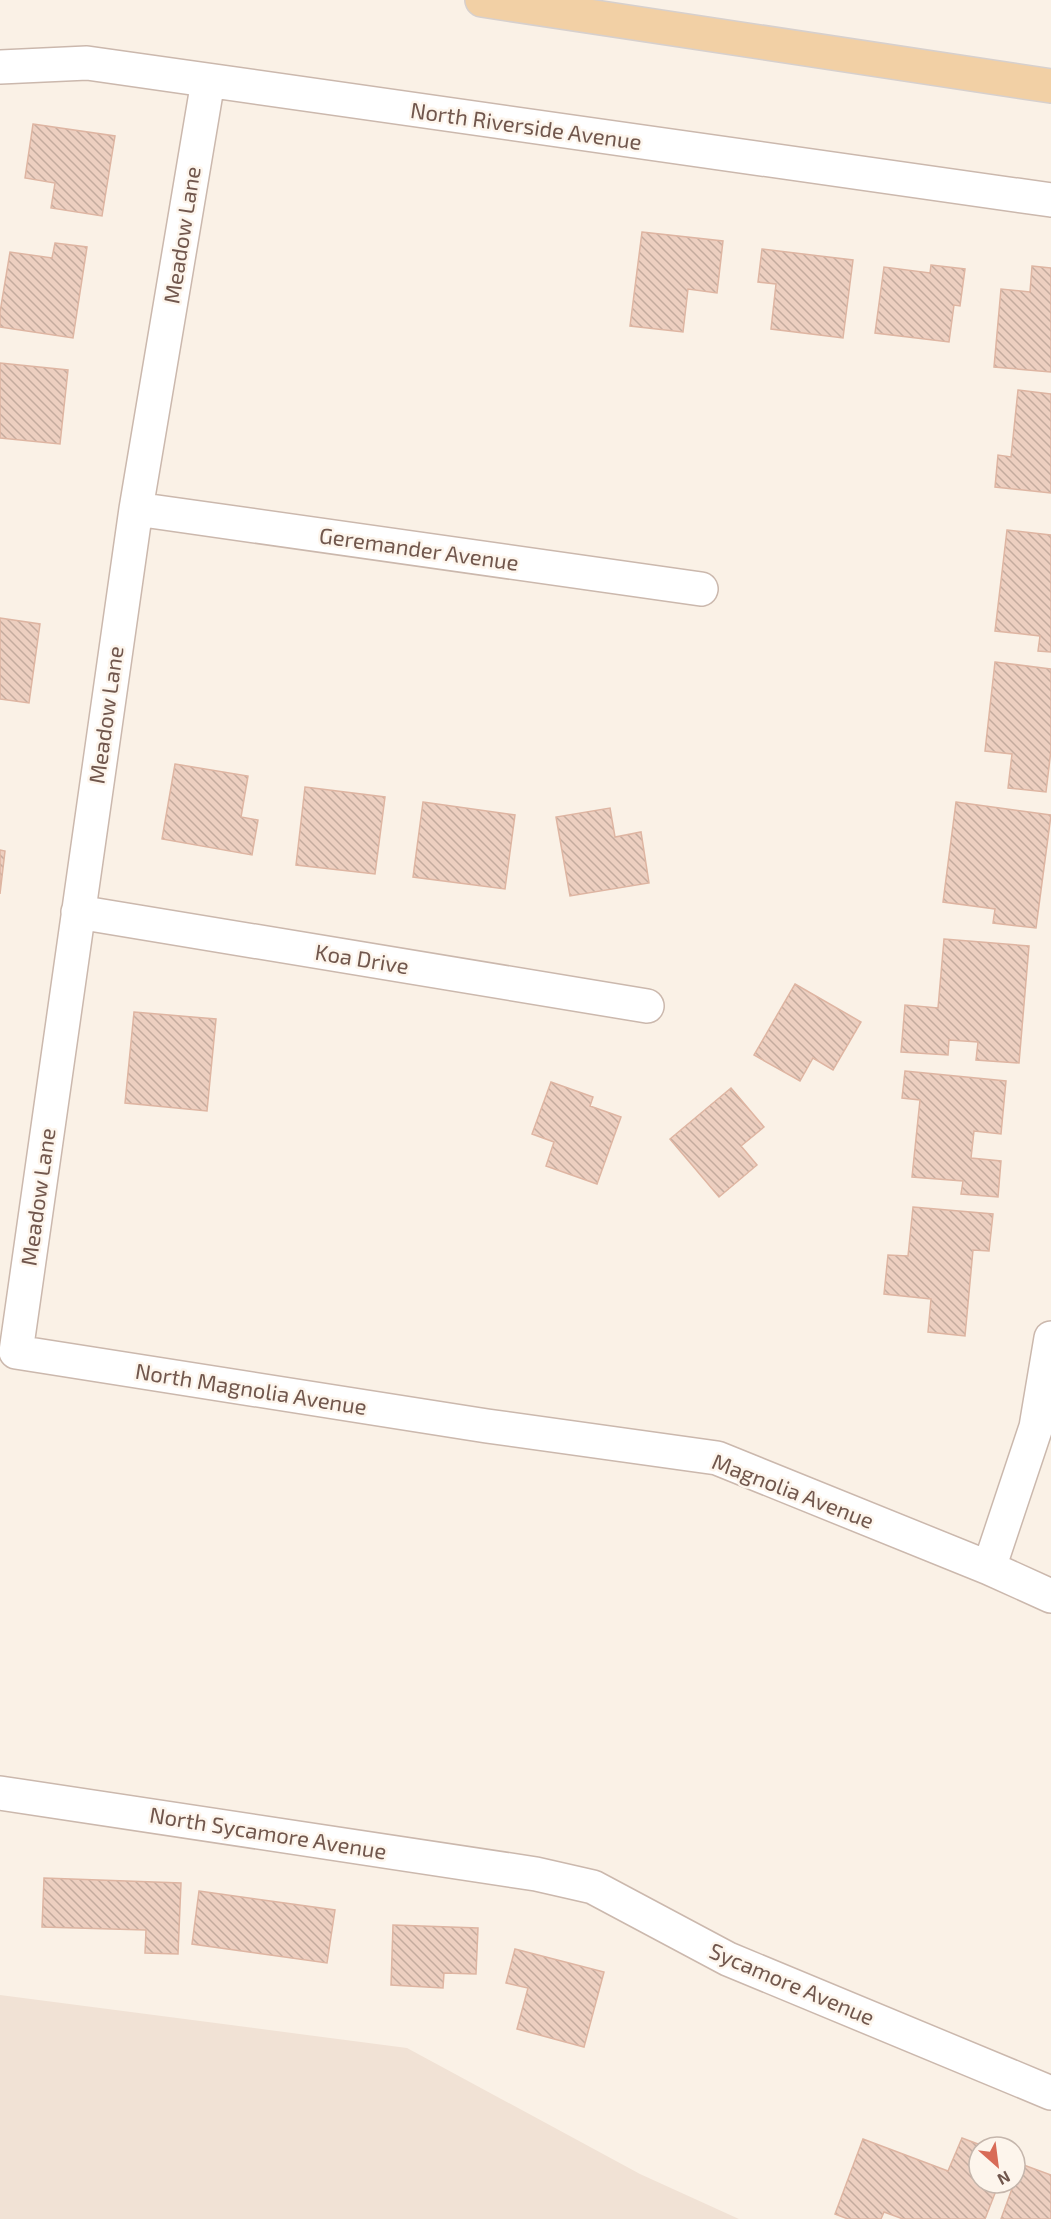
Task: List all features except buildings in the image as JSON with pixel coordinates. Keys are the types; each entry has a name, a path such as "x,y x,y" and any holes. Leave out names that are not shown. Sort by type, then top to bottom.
{"main road":[{"path":"482,0 1051,86"}],"street":[{"name":"North Riverside Avenue","path":"0,66 87,63 1051,200"},
{"name":"Meadow Lane","path":"16,1352 136,509 208,81"},
{"name":"Geremander Avenue","path":"136,509 701,589"},
{"name":"Koa Drive","path":"78,912 647,1006"},
{"path":"989,1568 1036,1427 1051,1338"},
{"name":"North Magnolia Avenue","path":"16,1352 487,1426"},
{"name":"Magnolia Avenue","path":"487,1426 717,1458 989,1568 1051,1596"},
{"name":"North Sycamore Avenue","path":"0,1793 536,1874"},
{"name":"Sycamore Avenue","path":"536,1874 593,1887 728,1959 1051,2093"}],"shaded area":[{"path":"0,1995 407,2048 640,2174 739,2219 0,2219"}]}
